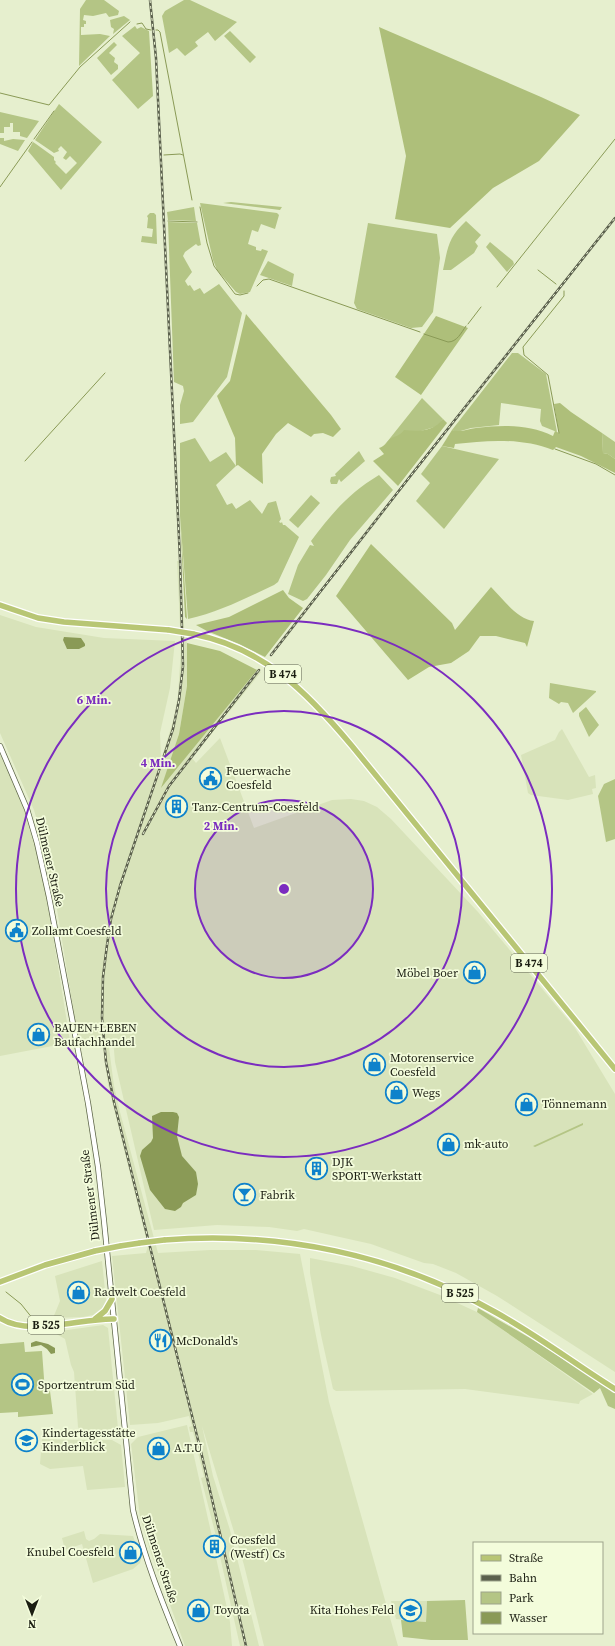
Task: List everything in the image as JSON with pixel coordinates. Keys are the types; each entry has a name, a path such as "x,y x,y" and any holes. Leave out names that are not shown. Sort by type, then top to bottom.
{"main road":[{"name":"B 474","path":"0,605 38,618 64,622 169,630 192,634 229,644 246,652 277,670 297,685 313,701 362,758 615,1068"},
{"name":"B 525","path":"0,1282 45,1265 94,1251 164,1240 228,1237 291,1242 314,1246 354,1254 386,1264 418,1275 457,1292 513,1322 615,1389"},
{"path":"93,1320 105,1311 112,1299"},
{"name":"B 525","path":"0,1318 11,1324 26,1327 114,1319"}],"street":[{"name":"Dülmener Straße","path":"0,746 34,831 49,897 95,1145 133,1510 138,1533 180,1646"}],"shaded area":[{"path":"379,27 580,115 539,161 493,188 450,228 395,219 406,156"},
{"path":"246,314 331,415 341,429 333,437 323,433 314,434 311,437 288,423 276,434 262,454 263,484 238,465 236,466 235,438 217,396 230,381"},
{"path":"436,316 468,328 421,395 395,377"},
{"path":"560,403 602,433 603,453 608,454 615,459 615,473 581,456 556,447 553,450 529,443 505,441 455,444 454,448 442,446 452,430 461,431 486,427 515,426 534,429 553,436 555,431 559,433 554,404"},
{"path":"443,419 447,423 398,486 373,461 384,454 379,448 390,439 401,434 404,430 426,430 435,426"},
{"path":"180,516 187,619 185,617"},
{"path":"371,544 452,623 455,630 491,587 516,613 522,617 534,621 527,647 525,643 496,636 480,636 469,651 451,663 429,667 408,680 336,596"},
{"path":"177,561 181,561 184,625 187,643 187,686 179,734 162,787 257,669 261,672 192,758 196,763 220,738 254,828 332,800 351,799 364,801 377,807 391,819 478,912 575,1028 615,1094 615,1372 497,1296 456,1273 371,1244 304,1229 297,1231 269,1227 217,1225 154,1230 115,1062 113,1039 108,1040 114,1086 120,1112 158,1253 210,1250 256,1250 300,1254 329,1402 398,1646 264,1646 244,1565 202,1426 213,1476 230,1530 259,1646 240,1646 219,1552 215,1553 230,1622 232,1646 185,1646 151,1553 140,1517 131,1444 138,1437 187,1425 213,1541 217,1540 201,1478 204,1477 193,1432 190,1432 189,1427 192,1426 189,1416 158,1423 130,1425 112,1256 146,1253 148,1246 108,1084 102,1041 79,1045 55,897 39,827 34,810 0,733 0,615 36,627 104,638 175,641 170,688 160,733 161,760 174,718 178,695 181,648"},
{"path":"283,590 289,598 303,608 265,657 196,625 229,617"},
{"path":"187,643 220,651 257,670 161,788 179,734 187,686"},
{"path":"562,729 589,777 595,775 596,788 592,789 593,794 568,800 531,795 528,793 521,755 555,740"},
{"path":"0,752 33,829 47,898 70,1041 68,1043 0,1056"},
{"path":"310,1258 352,1266 395,1278 440,1295 479,1313 593,1394 580,1401 579,1404 465,1389 336,1391 333,1389 321,1335 310,1273"},
{"path":"102,1261 106,1300 103,1307 93,1315 83,1317 53,1318 60,1301 55,1276"},
{"path":"103,1325 108,1328 118,1428 111,1431 82,1433 78,1427 74,1372 65,1339 53,1332"},
{"path":"42,1439 112,1440 121,1445 125,1487 87,1490 83,1466 50,1469 40,1464"},
{"path":"84,1531 86,1539 89,1541 100,1534 133,1536 141,1559 140,1563 133,1569 93,1583 82,1544 65,1550 62,1538"},
{"name":"Kita Hohes Feld","path":"391,1601 427,1601 426,1622 396,1619"}],"green space":[{"path":"86,0 104,0 119,11 118,15 109,17 106,13 93,16 84,15 83,20 86,21 86,24 84,24 84,27 81,27 81,35 100,34 110,36 79,66 80,9"},
{"path":"184,0 190,0 237,22 215,41 208,32 195,42 198,46 185,56 177,48 169,53 162,16 165,11"},
{"path":"124,16 130,20 113,34 114,29 111,27 110,20"},
{"path":"135,26 137,29 141,27 149,31 153,96 138,109 112,80 140,53 122,36"},
{"path":"230,31 256,57 250,63 224,36"},
{"path":"114,42 117,45 109,53 115,58 114,62 118,65 118,69 111,75 97,58"},
{"path":"59,104 102,142 61,190 28,151 33,142 54,157 55,163 66,174 77,163 70,156 66,160 63,158 67,152 61,146 58,149 59,151 54,153 35,140"},
{"path":"0,112 39,121 27,138 20,136 20,132 13,132 13,123 10,123 10,127 4,127 4,133 0,133"},
{"path":"0,138 4,138 4,141 13,139 25,140 18,151 0,144"},
{"path":"231,202 282,207 280,210 223,203"},
{"path":"200,203 277,213 279,215 275,229 261,224 258,232 252,230 248,244 256,247 256,250 261,251 262,249 268,251 250,292 240,294 236,292 217,270 213,260"},
{"path":"194,207 196,221 168,220 167,212"},
{"path":"150,213 154,213 156,215 157,244 141,242 142,236 152,237 153,229 147,228 147,216"},
{"path":"466,221 481,235 475,242 478,246 474,253 451,270 443,270 452,238"},
{"path":"168,222 197,223 201,245 198,246 196,244 185,252 183,256 192,272 185,281 188,286 190,285 194,291 200,288 204,294 219,284 242,313 227,377 193,422 180,424 180,405 184,391 183,386 174,382"},
{"path":"368,223 437,234 440,258 433,312 422,327 411,328 357,309 354,303"},
{"path":"490,242 513,261 514,264 507,272 486,247"},
{"path":"268,261 294,274 292,286 260,275"},
{"path":"512,353 518,353 546,374 557,432 542,426 540,421 541,409 501,403 499,425 471,428 457,432 452,430"},
{"path":"422,398 443,419 438,426 421,431 413,431 391,439 383,447"},
{"path":"602,433 615,442 615,459 608,454 603,453"},
{"path":"195,438 210,462 226,452 236,466 216,485 227,505 232,503 236,509 250,500 262,514 268,503 276,501 281,519 279,522 282,522 283,525 299,537 278,582 274,585 221,609 188,619 180,516 180,443"},
{"path":"442,446 499,459 444,529 416,501 430,483 421,474"},
{"path":"359,451 365,461 341,482 339,479 337,484 331,484 331,477 336,476 335,474"},
{"path":"379,475 393,490 350,540 326,575 307,599 303,601 288,594 298,565 310,545 314,546 311,541 342,504 358,489"},
{"path":"311,495 320,503 298,528 289,520"},
{"path":"550,683 596,692 573,713 568,703 561,702 559,704 549,698"},
{"path":"586,707 599,725 589,737 579,716 579,713"},
{"path":"615,779 615,839 606,842 598,796 604,784"},
{"path":"583,1123 583,1125 535,1147 533,1146"},
{"path":"478,1308 530,1338 615,1392 615,1409 608,1406 600,1388 594,1393 477,1312"},
{"name":"Sportzentrum Süd","path":"24,1342 25,1352 42,1351 45,1392 50,1391 53,1414 18,1417 18,1412 0,1413 0,1344"},
{"path":"465,1600 468,1640 431,1640 403,1637 401,1620 426,1622 427,1601"}],"water":[{"path":"64,637 81,638 85,646 79,649 67,649 63,640"},
{"path":"161,1112 177,1113 179,1117 177,1136 182,1156 196,1172 198,1184 196,1195 183,1203 181,1207 175,1211 165,1209 150,1190 140,1156 142,1150 151,1142 153,1138 152,1116"},
{"path":"36,1341 48,1344 55,1348 55,1353 51,1354 41,1345 31,1347 31,1343"}],"waterway":[{"path":"0,93 49,105 80,67 130,22"},
{"path":"137,24 142,23 146,29 151,30"},
{"path":"156,30 160,32 192,200"},
{"path":"34,139 54,111"},
{"path":"497,287 615,139"},
{"path":"0,187 32,142"},
{"path":"164,155 183,155"},
{"path":"200,207 207,243 214,266 235,294 240,295 248,293"},
{"path":"168,221 197,222"},
{"path":"538,270 556,284"},
{"path":"257,286 263,280 269,279 420,332"},
{"path":"559,433 548,375 524,355 523,347 564,296 564,291"},
{"path":"468,324 481,307"},
{"path":"424,334 451,342 458,337 466,326"},
{"path":"25,461 105,373"},
{"path":"555,449 596,464 615,475"},
{"path":"6,1292 21,1304 33,1319"}],"railway":[{"path":"150,0 156,58 180,559 183,666 179,700 173,729 120,886 111,919 103,977 102,1018 106,1062 114,1102 202,1456 246,1646"},
{"path":"271,655 615,218"},
{"path":"143,834 169,786 259,670"}],"place":[{"name":"Feuerwache Coesfeld","path":"211,778"},
{"name":"Tanz-Centrum-Coesfeld","path":"177,807"},
{"name":"Zollamt Coesfeld","path":"17,931"},
{"name":"Möbel Boer","path":"474,973"},
{"name":"BAUEN+LEBEN Baufachhandel","path":"39,1035"},
{"name":"Motorenservice Coesfeld","path":"375,1065"},
{"name":"Wegs","path":"396,1093"},
{"name":"Tönnemann","path":"527,1104"},
{"name":"mk-auto","path":"449,1144"},
{"name":"DJK SPORT-Werkstatt","path":"316,1169"},
{"name":"Fabrik","path":"245,1195"},
{"name":"Radwelt Coesfeld","path":"79,1292"},
{"name":"McDonald's","path":"161,1341"},
{"name":"Sportzentrum Süd","path":"22,1385"},
{"name":"Kindertagesstätte Kinderblick","path":"27,1440"},
{"name":"A.T.U","path":"158,1448"},
{"name":"Coesfeld (Westf) Cs","path":"215,1547"},
{"name":"Knubel Coesfeld","path":"130,1552"},
{"name":"Toyota","path":"198,1610"},
{"name":"Kita Hohes Feld","path":"410,1610"}]}
